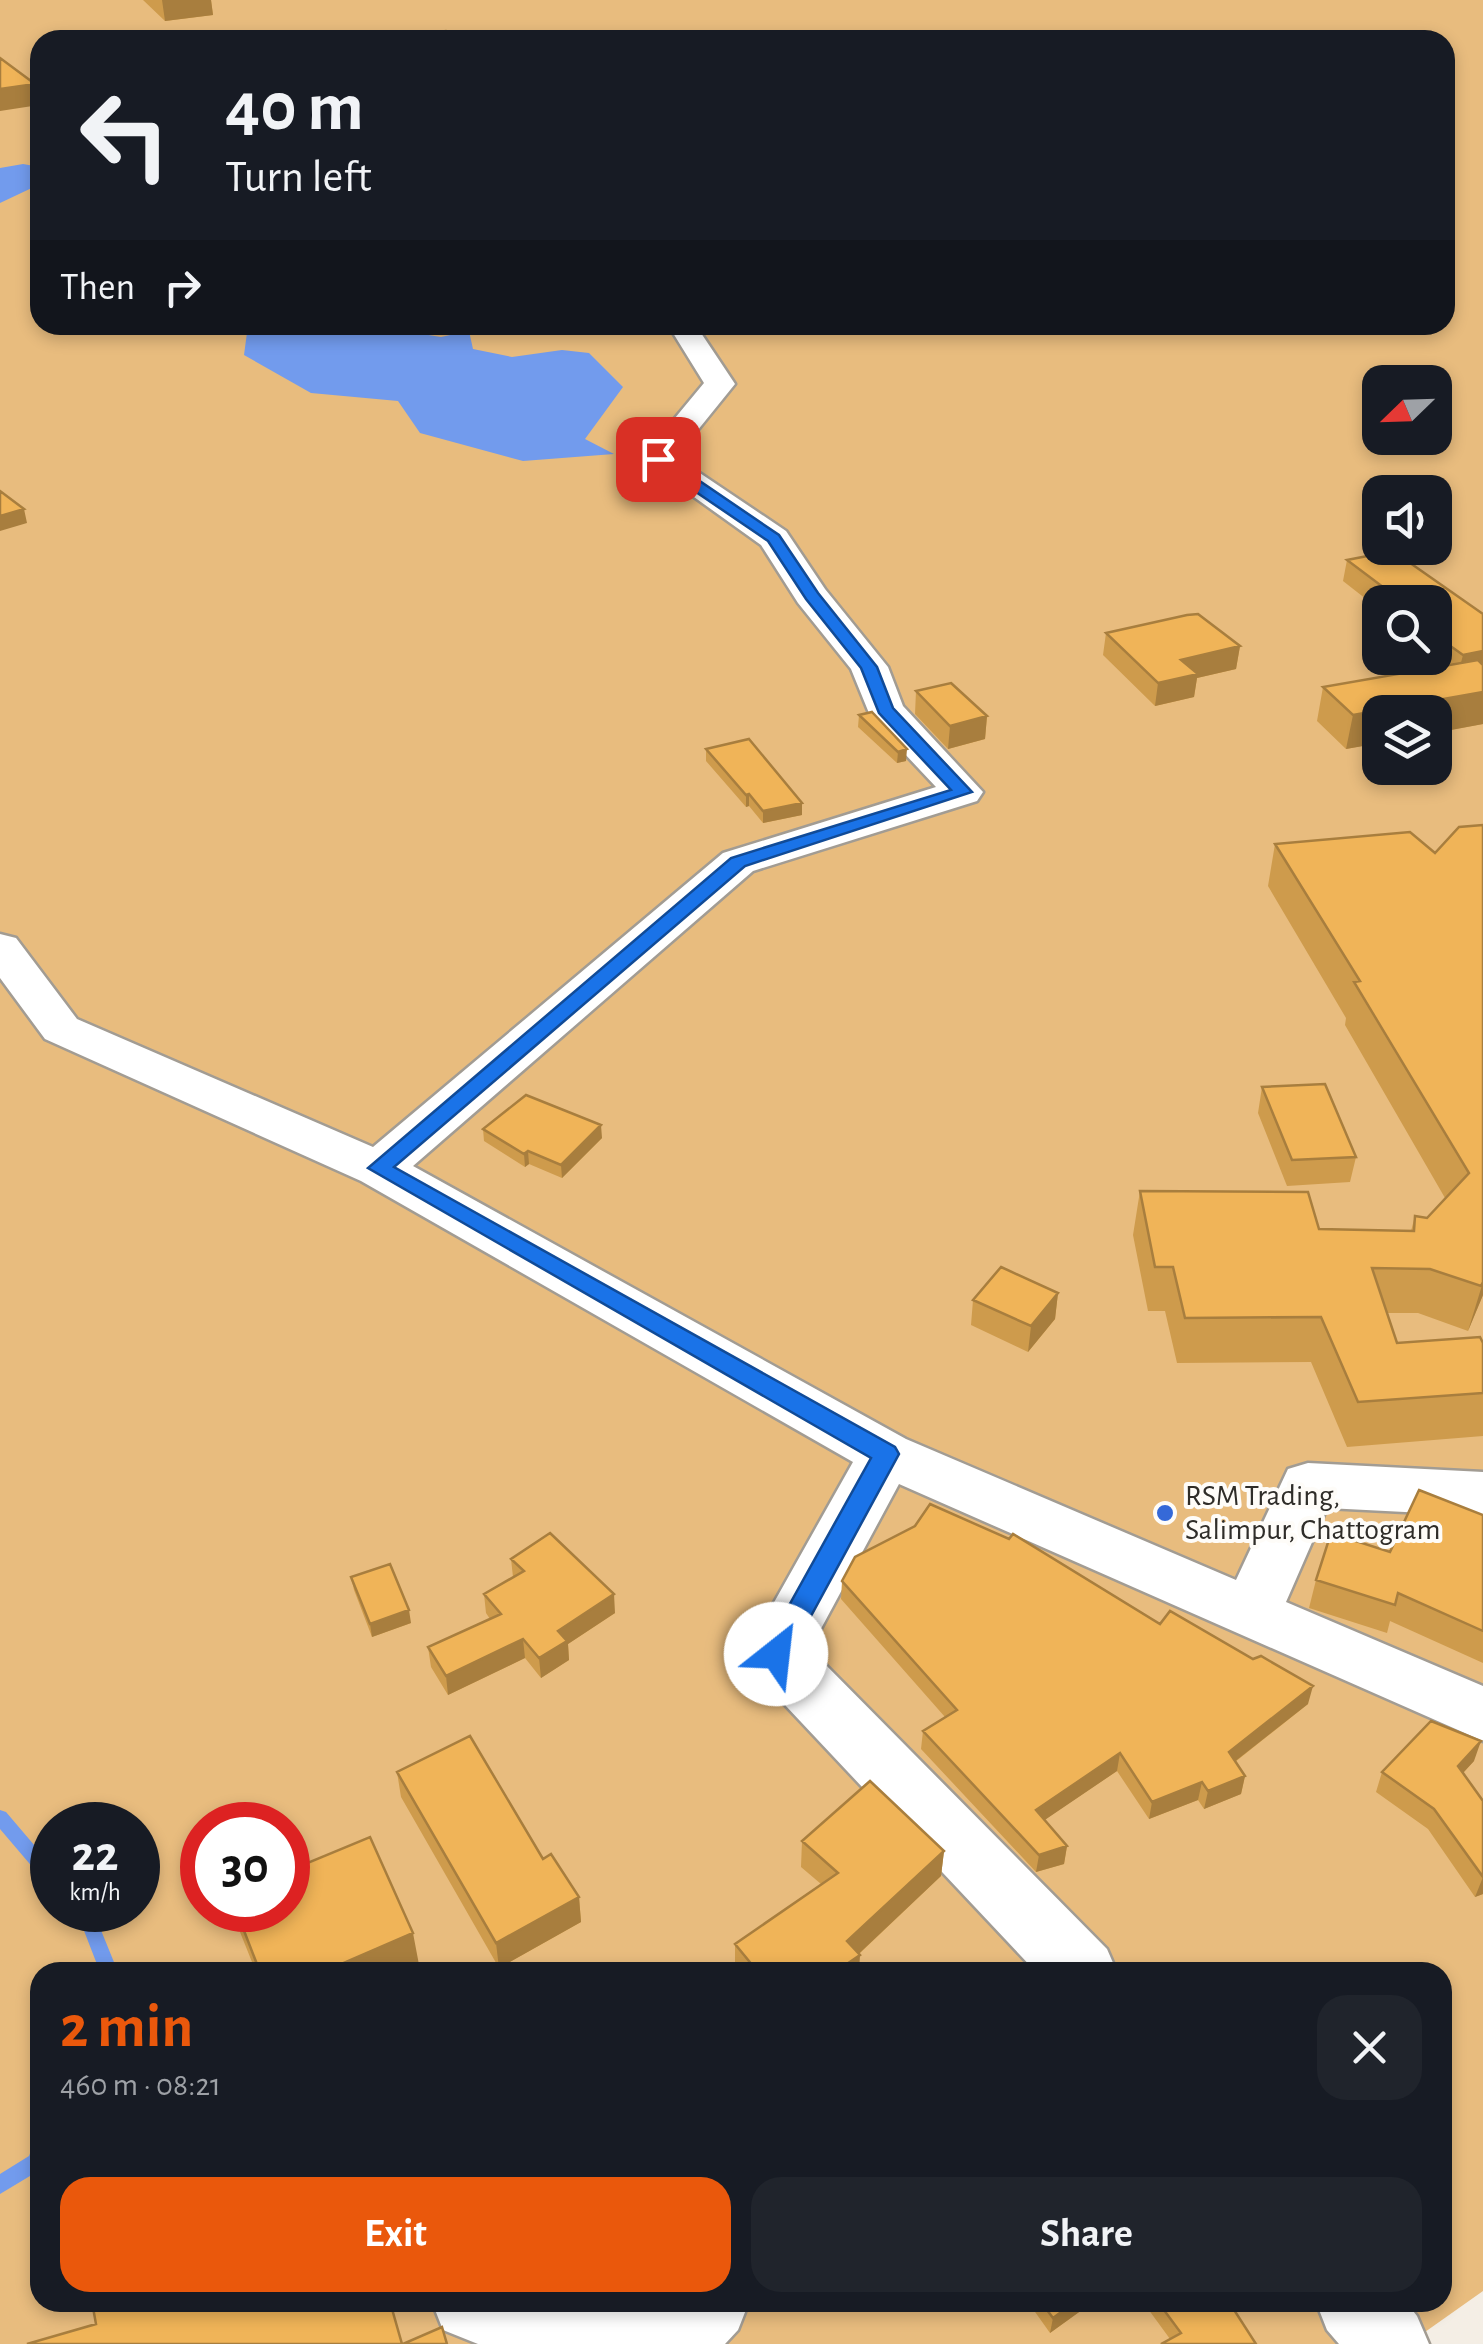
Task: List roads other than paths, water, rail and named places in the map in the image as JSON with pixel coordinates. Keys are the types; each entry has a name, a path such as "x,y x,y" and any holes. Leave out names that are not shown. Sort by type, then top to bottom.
{"street":[{"path":"379,1168 738,862 963,792 885,710 869,667 811,595 774,538 658,459 720,384 688,335"},
{"path":"0,948 61,1029 379,1168 886,1454 1483,1714"},
{"path":"886,1454 776,1654 1072,1962"},
{"path":"1251,1613 1308,1485 1483,1494"},
{"path":"497,2312 582,2344 700,2316 703,2312"},
{"path":"1363,2312 1389,2344"}],"water":[{"path":"30,165 30,189 0,203 0,168"},
{"path":"247,335 470,335 473,349 512,357 562,350 589,353 623,387 585,439 614,454 523,461 420,433 398,401 311,393 244,355"}],"waterway":[{"path":"0,1817 30,1852"},
{"path":"93,1932 105,1962"},
{"path":"0,2185 30,2166"}],"place":[{"name":"RSM Trading, Salimpur, Chattogram","path":"1165,1513"}]}
